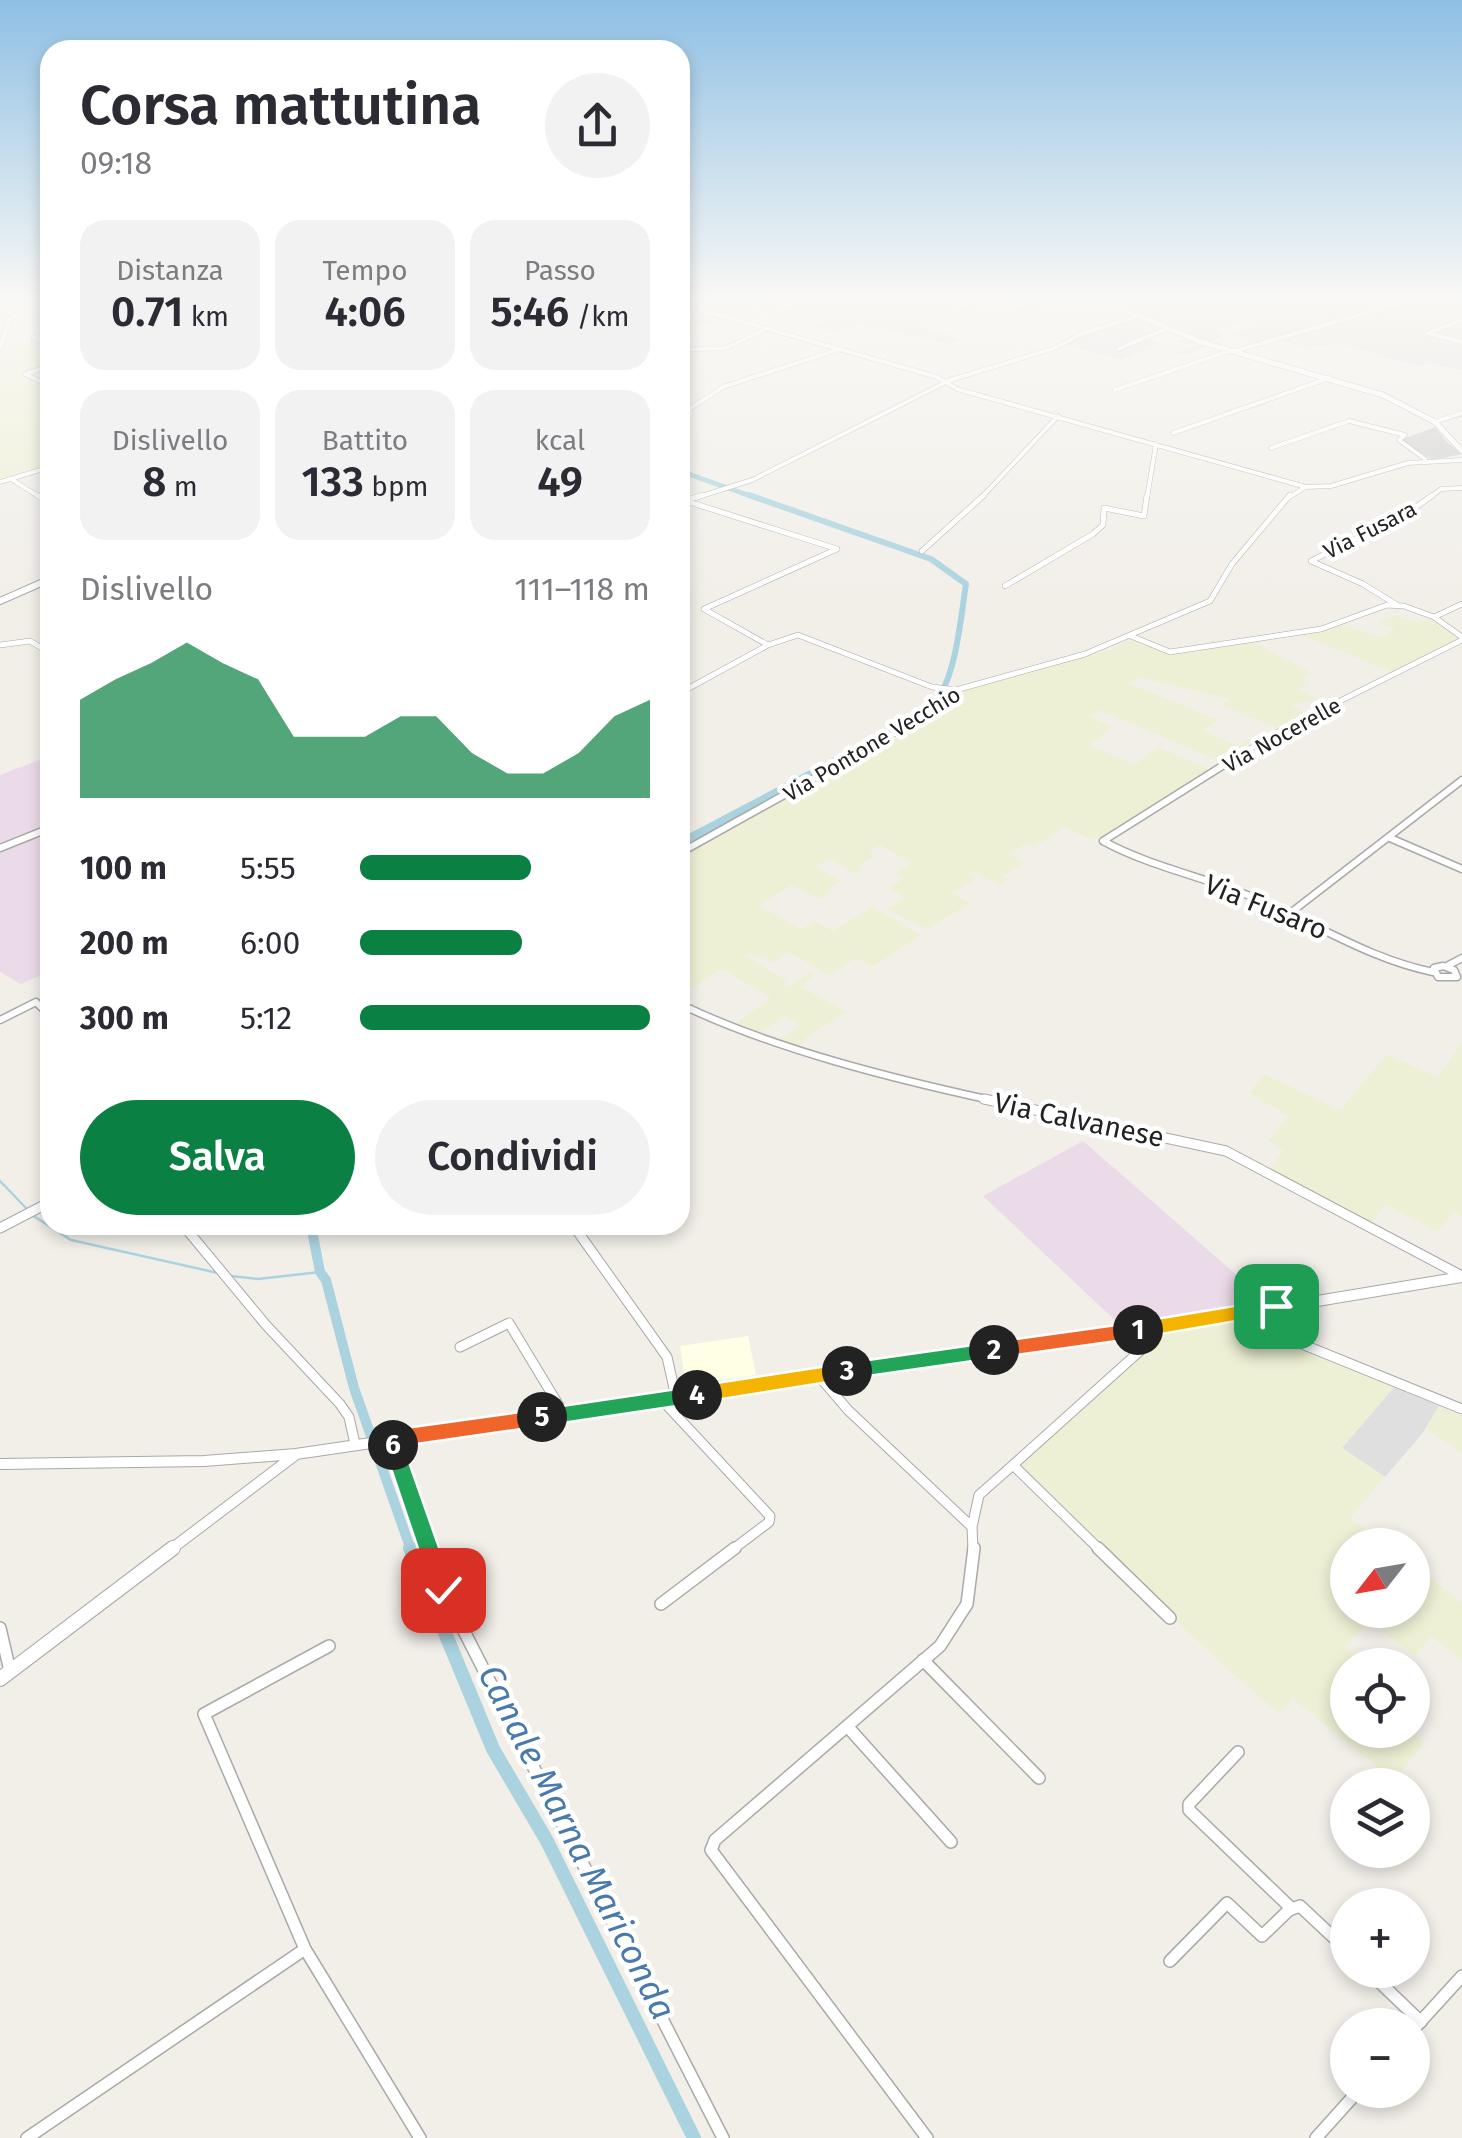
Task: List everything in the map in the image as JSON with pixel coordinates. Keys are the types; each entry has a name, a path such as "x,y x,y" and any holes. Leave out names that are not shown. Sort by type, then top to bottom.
{"street":[{"path":"690,497 752,480 915,397"},
{"path":"994,397 1306,487 1332,486 1388,468 1462,460"},
{"path":"1173,434 1276,397"},
{"path":"1385,397 1435,422 1462,451"},
{"path":"1435,422 1462,413"},
{"path":"922,551 986,494 1058,416"},
{"path":"1271,448 1352,420 1405,435 1398,440 1407,450 1429,461"},
{"path":"1005,586 1094,534 1103,525 1104,508 1144,516 1156,444"},
{"path":"0,482 40,470"},
{"path":"11,479 40,497"},
{"name":"Via Pontone Vecchio","path":"690,847 926,716 953,689 1084,654 1210,601 1232,564 1292,493 1306,487"},
{"name":"Via Fusara","path":"1397,605 1363,584 1311,561 1406,514 1440,489 1462,488"},
{"path":"690,501 837,548 704,609 768,645"},
{"path":"0,601 40,583"},
{"path":"1434,617 1462,604"},
{"path":"1131,636 1170,652 1321,630 1397,605"},
{"name":"Via Nocerelle","path":"1106,839 1272,736 1462,638 1434,617 1397,605"},
{"path":"690,688 768,645 798,634 932,687 953,689"},
{"path":"0,645 30,642 40,648"},
{"path":"1289,914 1462,780"},
{"path":"0,848 40,832"},
{"path":"1390,838 1462,869"},
{"name":"Via Fusaro","path":"1106,839 1106,844 1159,867 1232,890 1417,969 1457,982 1457,974 1447,966"},
{"path":"1433,972 1436,966 1447,966 1462,958"},
{"path":"0,1020 36,1002 40,1006"},
{"name":"Via Calvanese","path":"690,1009 722,1025 930,1087 1226,1151 1462,1276"},
{"path":"0,1228 40,1208"},
{"path":"192,1235 340,1404 350,1417 360,1444"},
{"path":"581,1235 667,1357 676,1398"},
{"path":"0,1464 204,1461 296,1454 1155,1328 1462,1276"},
{"path":"1231,1315 1462,1410"},
{"path":"460,1347 509,1323 564,1414"},
{"path":"927,2138 712,1850 714,1840 940,1646 967,1604 974,1546 972,1527 979,1495 1152,1341 1155,1328"},
{"path":"818,1375 928,1490 972,1527"},
{"path":"660,1604 769,1522 770,1516 662,1400"},
{"path":"387,1440 443,1590 723,2138"},
{"path":"5,1675 296,1454"},
{"path":"1013,1465 1170,1618"},
{"path":"0,1628 5,1675"},
{"path":"330,1646 204,1714 305,1948 420,2138"},
{"path":"923,1660 1040,1778"},
{"path":"847,1726 951,1842"},
{"path":"1238,1752 1189,1804 1189,1810 1292,1909"},
{"path":"1170,1961 1227,1903 1262,1936 1300,1906 1330,1934"},
{"path":"26,2138 305,1948"},
{"path":"1430,2012 1462,1976"},
{"path":"1383,1988 1400,2008"},
{"path":"1316,2138 1343,2108"}],"shaded area":[{"path":"0,397 40,397 40,469 0,481"},
{"path":"1435,427 1462,454 1433,460 1400,440"},
{"path":"1397,615 1415,622 1430,620 1460,638 1395,673 1301,635 1343,625 1382,637 1396,629 1379,622"},
{"path":"1131,640 1172,653 1253,642 1312,673 1301,679 1309,683 1298,689 1318,699 1292,705 1309,715 1280,729 1222,706 1229,699 1139,677 1128,683 1218,720 1203,731 1239,746 1255,735 1263,739 1224,763 1099,710 1090,717 1113,727 1089,745 1135,764 1158,747 1211,770 1103,837 1087,838 1065,827 1034,847 1027,843 1009,854 1024,863 1003,876 1008,880 1000,885 974,872 969,874 976,879 952,893 971,903 927,929 886,909 905,898 889,888 903,879 895,874 912,863 880,845 868,851 875,856 858,866 863,870 856,874 829,859 816,866 841,881 828,890 831,892 820,899 791,885 759,906 802,929 815,921 833,931 872,907 921,935 872,967 856,958 830,975 788,952 773,963 764,957 744,955 788,981 783,985 787,988 810,972 815,974 801,987 847,1012 808,1036 800,1046 779,1040 800,1024 785,1016 760,1033 732,1026 771,998 722,969 690,990 690,850 930,717 961,689 1107,651"},
{"path":"40,760 40,829 0,845 0,775"},
{"path":"40,835 40,975 21,984 0,972 0,851"},
{"path":"1462,1042 1462,1217 1454,1211 1438,1232 1386,1205 1370,1224 1270,1171 1283,1150 1268,1141 1289,1116 1249,1093 1264,1074 1340,1110 1387,1054 1437,1077"},
{"path":"1083,1141 1270,1304 1121,1326 983,1196"},
{"path":"1232,1323 1394,1387 1342,1448 1385,1477 1350,1518 1363,1528 1330,1528 1330,1628 1363,1628 1348,1648 1330,1648 1330,1729 1293,1699 1279,1714 1214,1657 1017,1467 1162,1333"},
{"path":"748,1336 756,1375 686,1385 680,1346"},
{"path":"1394,1387 1439,1406 1422,1434 1385,1477 1342,1448"},
{"path":"1439,1406 1462,1416 1462,1453 1426,1429"},
{"path":"1430,1578 1462,1602 1462,1661 1431,1636 1421,1648 1405,1648 1379,1628 1430,1628"},
{"path":"1354,1748 1420,1748 1404,1768 1379,1768"}],"waterway":[{"name":"Canale Marna Mariconda","path":"690,475 756,498"},
{"name":"Canale Marna Mariconda","path":"749,495 931,559 966,584 948,679 934,703 841,759"},
{"name":"Canale Marna Mariconda","path":"690,838 845,756"},
{"path":"0,1181 27,1209"},
{"path":"32,1215 40,1220"},
{"path":"63,1235 218,1273"},
{"name":"Canale Marna Mariconda","path":"313,1235 354,1388 411,1550"},
{"path":"231,1276 258,1279 320,1272"},
{"name":"Canale Marna Mariconda","path":"410,1548 493,1749 547,1841 694,2138"}],"route":[{"path":"443,1590 391,1439 1155,1328 1276,1306"}]}
